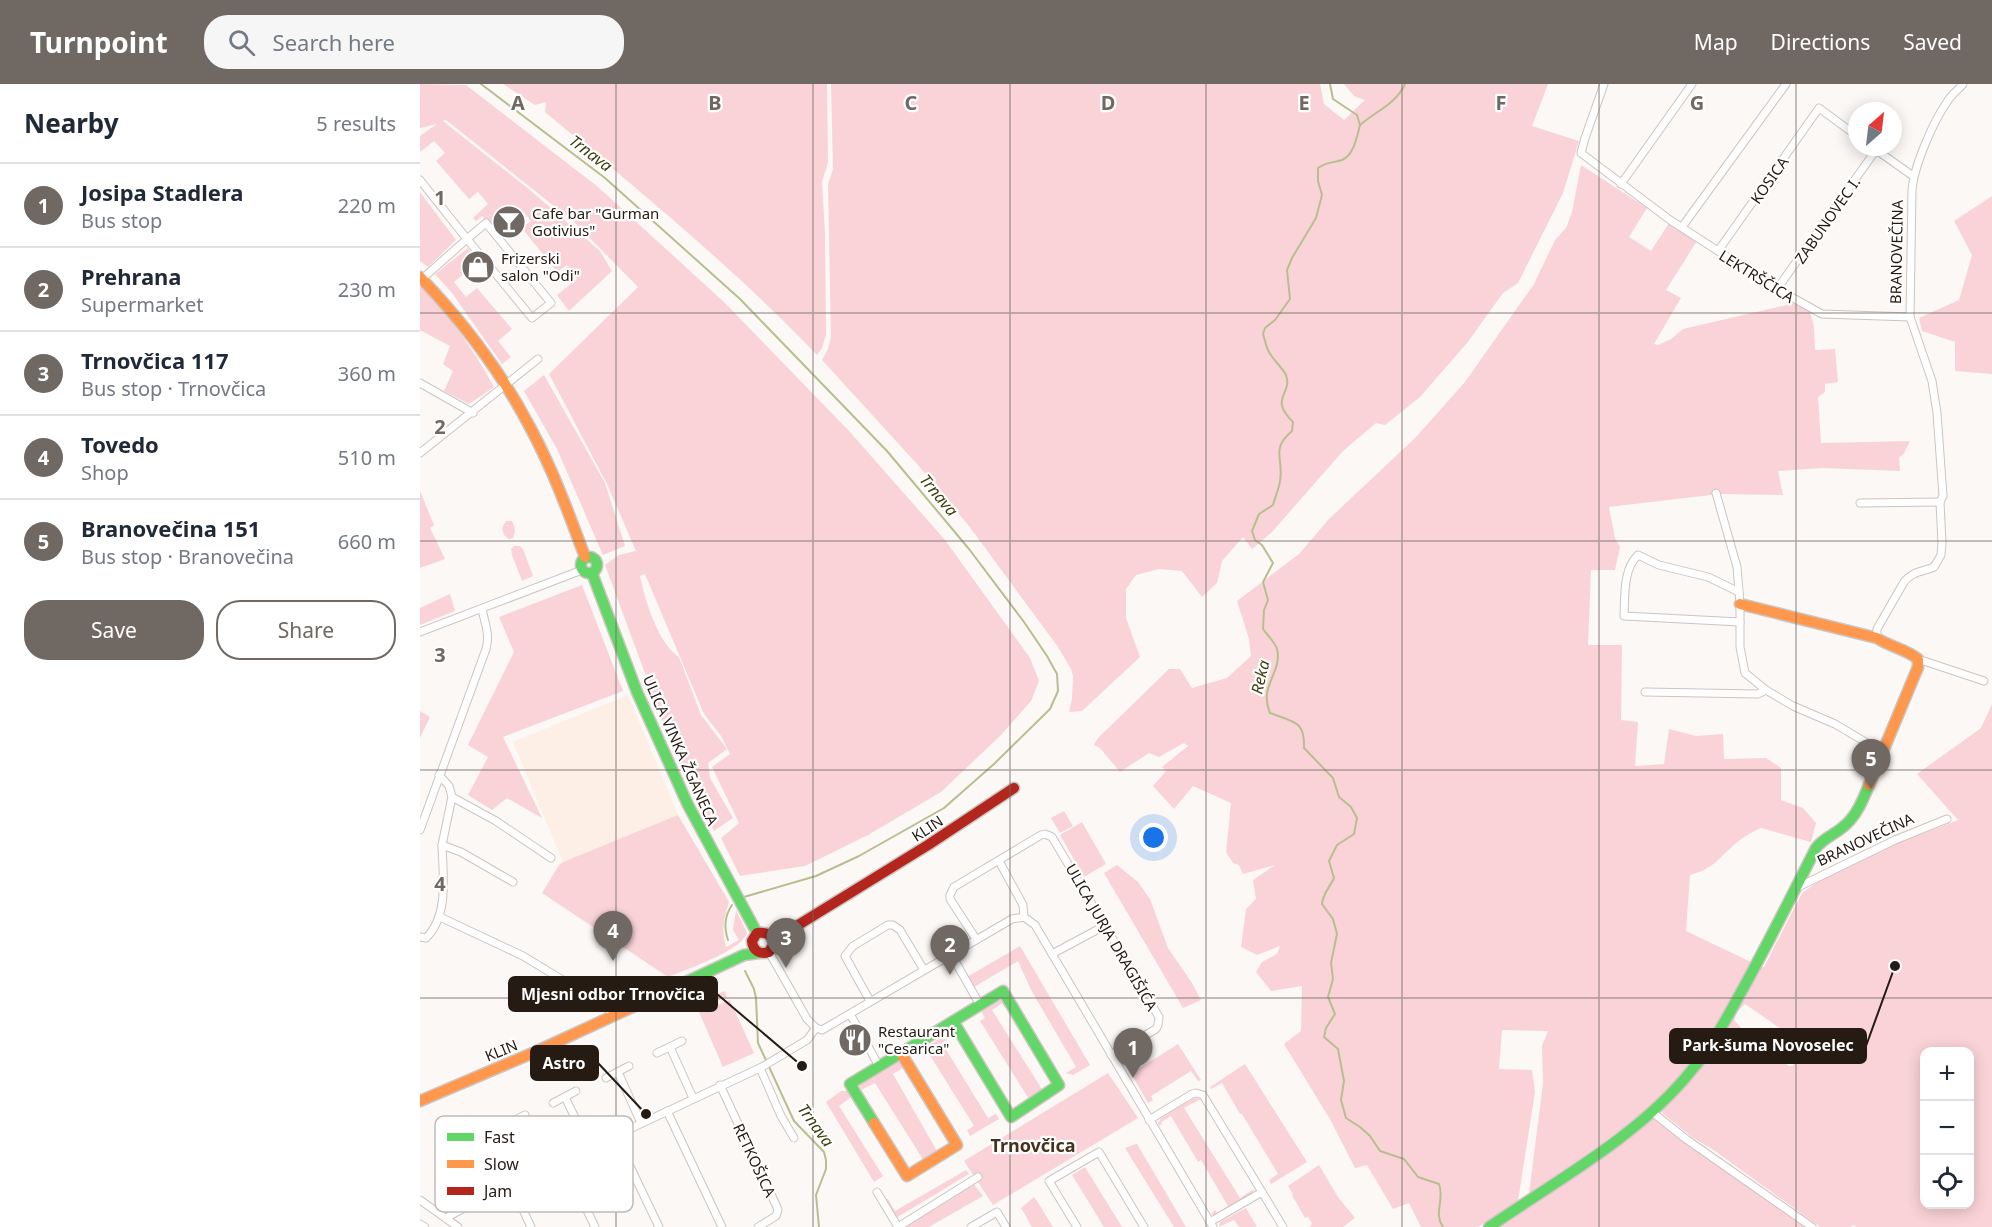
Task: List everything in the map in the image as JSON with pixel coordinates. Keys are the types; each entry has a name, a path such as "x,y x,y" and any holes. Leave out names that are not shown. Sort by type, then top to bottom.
{"street":[{"name":"LEKTRŠČICA","path":"1604,84 1581,153 1682,227 1777,290 1822,314 1910,317"},
{"path":"1622,184 1692,84"},
{"path":"1682,227 1786,84"},
{"name":"BRANOVEČINA","path":"1877,638 1877,629 1904,582 1909,575 1934,567 1938,562 1942,543 1940,502 1943,496 1937,413 1932,381 1910,317 1913,176 1923,149 1947,102 1963,84"},
{"name":"KOSICA","path":"1718,251 1819,108 1848,129"},
{"name":"ZABUNOVEC I.","path":"1777,290 1869,156"},
{"path":"1885,156 1913,176"},
{"path":"420,180 467,239 532,318 551,303 486,224 467,239 421,278 471,336 506,386"},
{"path":"420,453 538,359"},
{"path":"420,383 473,412"},
{"name":"ULICA VINKA ŽGANECA","path":"506,386 545,456 585,557 592,558 597,563 597,568 587,571 661,747 688,805 759,936"},
{"path":"1716,493 1737,567 1740,647 1745,672 1766,690 1793,706 1835,724 1884,753"},
{"path":"1860,502 1940,502"},
{"path":"1739,592 1708,577 1659,565 1638,555 1633,560 1626,580 1624,616 1740,621"},
{"path":"420,632 587,571"},
{"path":"1740,604 1877,638 1918,659 1984,681"},
{"path":"420,830 488,639 482,609"},
{"name":"BRANOVEČINA","path":"1489,1227 1619,1139 1652,1112 1691,1072 1716,1038 1755,968 1812,854 1820,842 1845,826 1855,815 1884,753 1918,667 1918,659"},
{"path":"1645,692 1758,694 1766,690"},
{"path":"420,937 426,939 432,933 440,917 443,883 442,845 452,797 449,786 439,775"},
{"name":"KLIN","path":"690,979 747,954 767,949 782,935 936,840 1014,788"},
{"path":"452,797 496,821 551,858"},
{"name":"BRANOVEČINA","path":"1796,888 1894,840 1947,819"},
{"name":"ULICA JURJA DRAGIŠIĆA","path":"999,861 1041,835 1048,835 1054,840 1106,925 1159,1017 1156,1029 1111,1055"},
{"path":"442,845 461,852 513,882"},
{"path":"976,939 950,895 954,887 999,861 1023,905 1024,917"},
{"name":"KLIN","path":"420,1101 615,1016 690,979 747,946 759,936 782,929 807,915 824,909"},
{"path":"440,917 523,956 604,1005 615,1016"},
{"path":"767,949 807,1019 816,1028 826,1029 976,939 1012,919 1024,917 1035,925 1211,1225 1262,1192"},
{"path":"1052,954 1106,925"},
{"path":"870,1001 845,956 853,946 879,931 888,926 896,927 924,970"},
{"path":"759,936 772,937 767,949 754,950 759,936"},
{"path":"951,954 980,1005"},
{"path":"901,1053 957,1145 907,1176 850,1084 953,1021 1003,991 1059,1085 1011,1117 953,1021"},
{"path":"850,1014 879,1066"},
{"path":"633,1127 774,1060 807,1040 816,1028"},
{"path":"657,1053 682,1041"},
{"path":"669,1047 693,1098"},
{"path":"606,1078 629,1066"},
{"path":"761,1067 780,1116 794,1138"},
{"path":"618,1072 641,1123"},
{"name":"RETKOŠICA","path":"720,1085 776,1205 776,1216 758,1227"},
{"path":"553,1103 576,1091"},
{"path":"1149,1120 1196,1093 1203,1095 1283,1227"},
{"path":"565,1097 574,1116"},
{"path":"667,1111 722,1227"},
{"path":"1652,1112 1686,1139 1812,1227"},
{"path":"1077,1227 1049,1181 1099,1152 1144,1227"},
{"path":"633,1173 659,1227"},
{"path":"877,1192 898,1227 978,1177"},
{"path":"420,1200 435,1210"},
{"path":"437,1212 458,1227"},
{"path":"446,1218 457,1212"},
{"path":"524,1212 531,1227"},
{"path":"588,1212 595,1227"},
{"path":"971,1227 997,1212 1006,1227"},
{"path":"420,1224 425,1227"}],"shaded area":[{"path":"420,84 466,85 598,187 724,302 850,432 945,540 1030,658 1039,681 1031,701 1001,735 941,792 868,835 805,866 740,876 721,838 739,823 712,767 730,754 721,736 704,714 645,574 640,576 649,609 659,632 679,657 701,715 727,749 708,763 710,778 733,818 714,831 667,733 605,565 619,555 636,551 607,484 549,374 638,287 574,222 446,120 443,121 530,190 600,251 612,271 569,311 557,295 577,279 567,265 557,272 522,228 531,221 520,208 491,228 482,216 476,221 473,218 488,204 478,192 469,199 436,161 445,153 434,141 420,152 420,136 437,124 420,128"},
{"path":"503,84 827,84 828,162 822,182 826,335 817,355 719,260 545,112 546,102 535,105"},
{"path":"831,84 1320,84 1324,104 1344,120 1365,100 1354,96 1344,84 1548,84 1532,126 1579,141 1563,193 1518,283 1503,293 1467,343 1420,397 1385,425 1376,423 1343,451 1272,532 1252,549 1243,537 1222,561 1217,583 1202,597 1182,571 1159,569 1136,575 1126,589 1126,618 1140,657 1082,711 1069,712 1073,676 1058,647 969,526 917,464 822,360 831,337 828,184 833,169"},
{"path":"1581,165 1647,208 1629,237 1651,251 1669,223 1697,241 1666,290 1681,298 1654,344 1658,345 1671,339 1683,329 1795,303 1810,312 1814,327 1815,350 1835,349 1838,382 1825,384 1825,392 1818,397 1821,443 1910,441 1903,455 1899,457 1900,471 1822,468 1778,471 1783,495 1719,494 1609,507 1615,538 1620,547 1615,570 1591,570 1588,645 1622,645 1621,720 1638,722 1635,766 1664,764 1669,729 1696,736 1723,734 1724,759 1766,758 1781,768 1781,800 1803,808 1816,823 1811,842 1761,828 1742,838 1706,869 1690,875 1686,931 1753,963 1712,1035 1679,1078 1618,1132 1529,1194 1543,1083 1542,1046 1548,1031 1502,1030 1499,1069 1532,1070 1535,1092 1518,1201 1478,1227 1421,1227 1409,1203 1393,1209 1367,1165 1355,1168 1331,1121 1284,1044 1301,1031 1302,986 1271,991 1256,972 1262,962 1277,954 1280,946 1257,955 1241,947 1246,909 1256,899 1253,880 1275,865 1243,874 1239,865 1233,863 1226,852 1231,803 1193,786 1174,809 1153,786 1166,771 1162,767 1188,746 1184,743 1159,757 1149,753 1120,772 1100,748 1094,745 1098,738 1169,669 1180,669 1192,688 1227,678 1251,656 1249,639 1237,601 1299,554 1328,520 1416,437 1465,382 1534,284 1555,240 1566,228 1572,212"},
{"path":"420,192 456,240 428,267 420,261"},
{"path":"1992,196 1992,374 1955,371 1955,342 1922,331 1919,318 1959,300 1972,255 1954,221"},
{"path":"468,248 475,258 464,268 466,272 454,282 466,297 477,288 512,329 498,341 511,357 502,364 452,293 435,274"},
{"path":"420,286 461,334 494,387 469,404 444,391 453,371 443,364 450,346 420,330"},
{"path":"544,375 605,483 625,546 603,555 557,449 524,391"},
{"path":"420,491 434,525 430,528 445,559 420,568"},
{"path":"506,521 513,523 515,531 513,538 509,539 504,535 502,528"},
{"path":"514,546 520,546 523,549 533,576 522,581 512,555 511,549"},
{"path":"582,585 623,691 503,737 542,818 507,798 492,810 468,795 488,757 468,745 514,652 499,617"},
{"path":"450,594 455,611 420,625 420,608"},
{"path":"628,695 678,815 563,862 513,742"},
{"path":"1992,704 1992,1227 1856,1227 1853,1225 1851,1227 1820,1227 1692,1137 1662,1113 1726,1032 1760,966 1764,967 1802,893 1822,879 1878,851 1958,820 1917,774 1981,728","holes":["1745,1004 1803,1044 1793,1066 1789,1066 1750,1038 1734,1020 1737,1012"]},
{"path":"420,711 430,717 420,738"},
{"path":"1064,811 1073,826 1060,833 1051,818"},
{"path":"678,815 729,902 724,924 726,947 739,940 733,930 736,910 747,933 743,940 724,953 668,977 542,893 563,862"},
{"path":"1082,822 1106,864 1084,877 1060,835"},
{"path":"1117,865 1138,882 1150,899 1168,948 1201,1000 1183,1008 1104,873"},
{"path":"1020,946 1090,1065 1073,1075 1066,1073 1076,1067 1031,990 1018,961 974,987 967,977"},
{"path":"725,991 727,997 698,1009 696,1003"},
{"path":"1000,999 1009,1005 1005,1008 1002,1003 992,1010 1043,1091 1029,1099 980,1021 985,1018 980,1009"},
{"path":"730,1000 754,1053 723,1067 699,1012"},
{"path":"944,1035 947,1040 942,1043 988,1118 996,1114 999,1119 970,1136 967,1130 974,1126 926,1049 910,1055 912,1050 929,1040 932,1044"},
{"path":"1178,1044 1201,1080 1198,1081 1191,1071 1151,1096 1153,1100 1148,1103 1121,1056 1126,1053 1137,1070"},
{"path":"895,1060 901,1061 906,1066 893,1074 938,1153 924,1161 875,1083 861,1090 859,1083"},
{"path":"1245,1064 1307,1162 1271,1184 1269,1180 1278,1174 1242,1114 1222,1083 1211,1089 1210,1087"},
{"path":"1108,1073 1138,1118 993,1205 964,1161"},
{"path":"841,1091 854,1095 839,1106 883,1176 874,1182 826,1102"},
{"path":"1194,1098 1201,1099 1184,1108 1240,1198 1254,1189 1252,1194 1215,1215 1211,1214 1215,1210 1217,1213 1228,1206 1201,1160 1198,1162 1171,1116 1159,1126 1158,1123 1161,1118"},
{"path":"1655,1118 1806,1227 1498,1227 1651,1119"},
{"path":"1137,1144 1186,1227 1174,1227 1125,1148"},
{"path":"1319,1165 1338,1197 1355,1218 1343,1227 1310,1227 1312,1223 1308,1217 1305,1218 1288,1186"},
{"path":"1085,1167 1122,1227 1104,1227 1072,1175"},
{"path":"966,1170 969,1174 896,1218 885,1199 888,1199 895,1211"},
{"path":"974,1184 983,1196 929,1227 903,1227"},
{"path":"1034,1197 1053,1227 1032,1227 1021,1208"},
{"path":"1246,1208 1257,1227 1239,1227 1234,1220 1219,1227 1220,1222"}],"waterway":[{"name":"Trnava","path":"481,84 605,178 740,299 887,451 969,549 1024,622 1057,674 1058,691 1050,709 994,764 944,808 859,856 816,876 744,897"},
{"path":"1330,84 1333,99 1357,115 1360,125"},
{"path":"1360,125 1391,102 1405,84"},
{"name":"Reka","path":"1360,125 1354,145 1346,158 1318,168 1318,181 1322,195 1316,218 1287,270 1290,299 1275,320 1265,328 1263,334 1269,352 1286,375 1287,387 1282,407 1293,422 1292,431 1281,444 1280,481 1273,505 1259,514 1252,531 1255,540 1262,545 1273,563 1263,582 1268,600 1264,610 1263,629 1276,646 1278,657 1267,695 1270,713 1296,723 1300,727 1304,748 1333,778 1339,797 1351,807 1357,818 1354,834 1337,845 1329,861 1334,878 1325,893 1322,904 1333,919 1337,934 1331,963 1333,979 1328,997 1335,1014 1326,1028 1324,1037 1338,1049 1344,1081 1341,1100 1346,1118 1370,1136 1380,1151 1404,1159 1418,1177 1439,1184 1441,1195 1439,1216 1443,1227"},
{"name":"Trnava","path":"728,940 726,922 732,905"},
{"name":"Trnava","path":"745,971 756,998 758,1043 794,1121 824,1152 826,1169 816,1195 819,1227"}],"traffic: fast":[{"path":"586,557 592,557 597,565 595,571 586,573 581,568 581,562 586,557"},
{"path":"592,573 637,692 688,805 757,933"},
{"path":"1489,1227 1596,1156 1622,1136 1647,1116 1691,1071 1729,1014 1816,848 1848,823 1862,802 1869,785"},
{"path":"641,1003 744,955 759,953"},
{"path":"874,1123 850,1084 1003,991 1059,1085 1011,1117 953,1021"}],"traffic: slow":[{"path":"420,277 481,349 520,408 554,476 585,557"},
{"path":"1740,604 1877,638 1918,659 1918,667 1869,785"},
{"path":"420,1101 535,1052 641,1003"},
{"path":"874,1123 907,1176 957,1145 901,1053"}],"traffic: jam":[{"path":"774,943 768,934 763,933 757,933 752,941 758,951 769,952 782,935 928,845 1014,788"}],"place":[{"name":"Cafe bar \"Gurman Gotivius\"","path":"509,222"},
{"name":"Frizerski salon \"Odi\"","path":"478,267"},
{"name":"Branovečina 151","path":"1871,789"},
{"name":"Tovedo","path":"613,961"},
{"name":"Park-šuma Novoselec","path":"1895,966"},
{"name":"Trnovčica 117","path":"786,968"},
{"name":"Prehrana","path":"950,975"},
{"name":"Restaurant \"Cesarica\"","path":"855,1040"},
{"name":"Mjesni odbor Trnovčica","path":"802,1066"},
{"name":"Josipa Stadlera","path":"1133,1078"},
{"name":"Astro","path":"646,1114"}],"district":[{"name":"Trnovčica","path":"1033,1145"}]}
